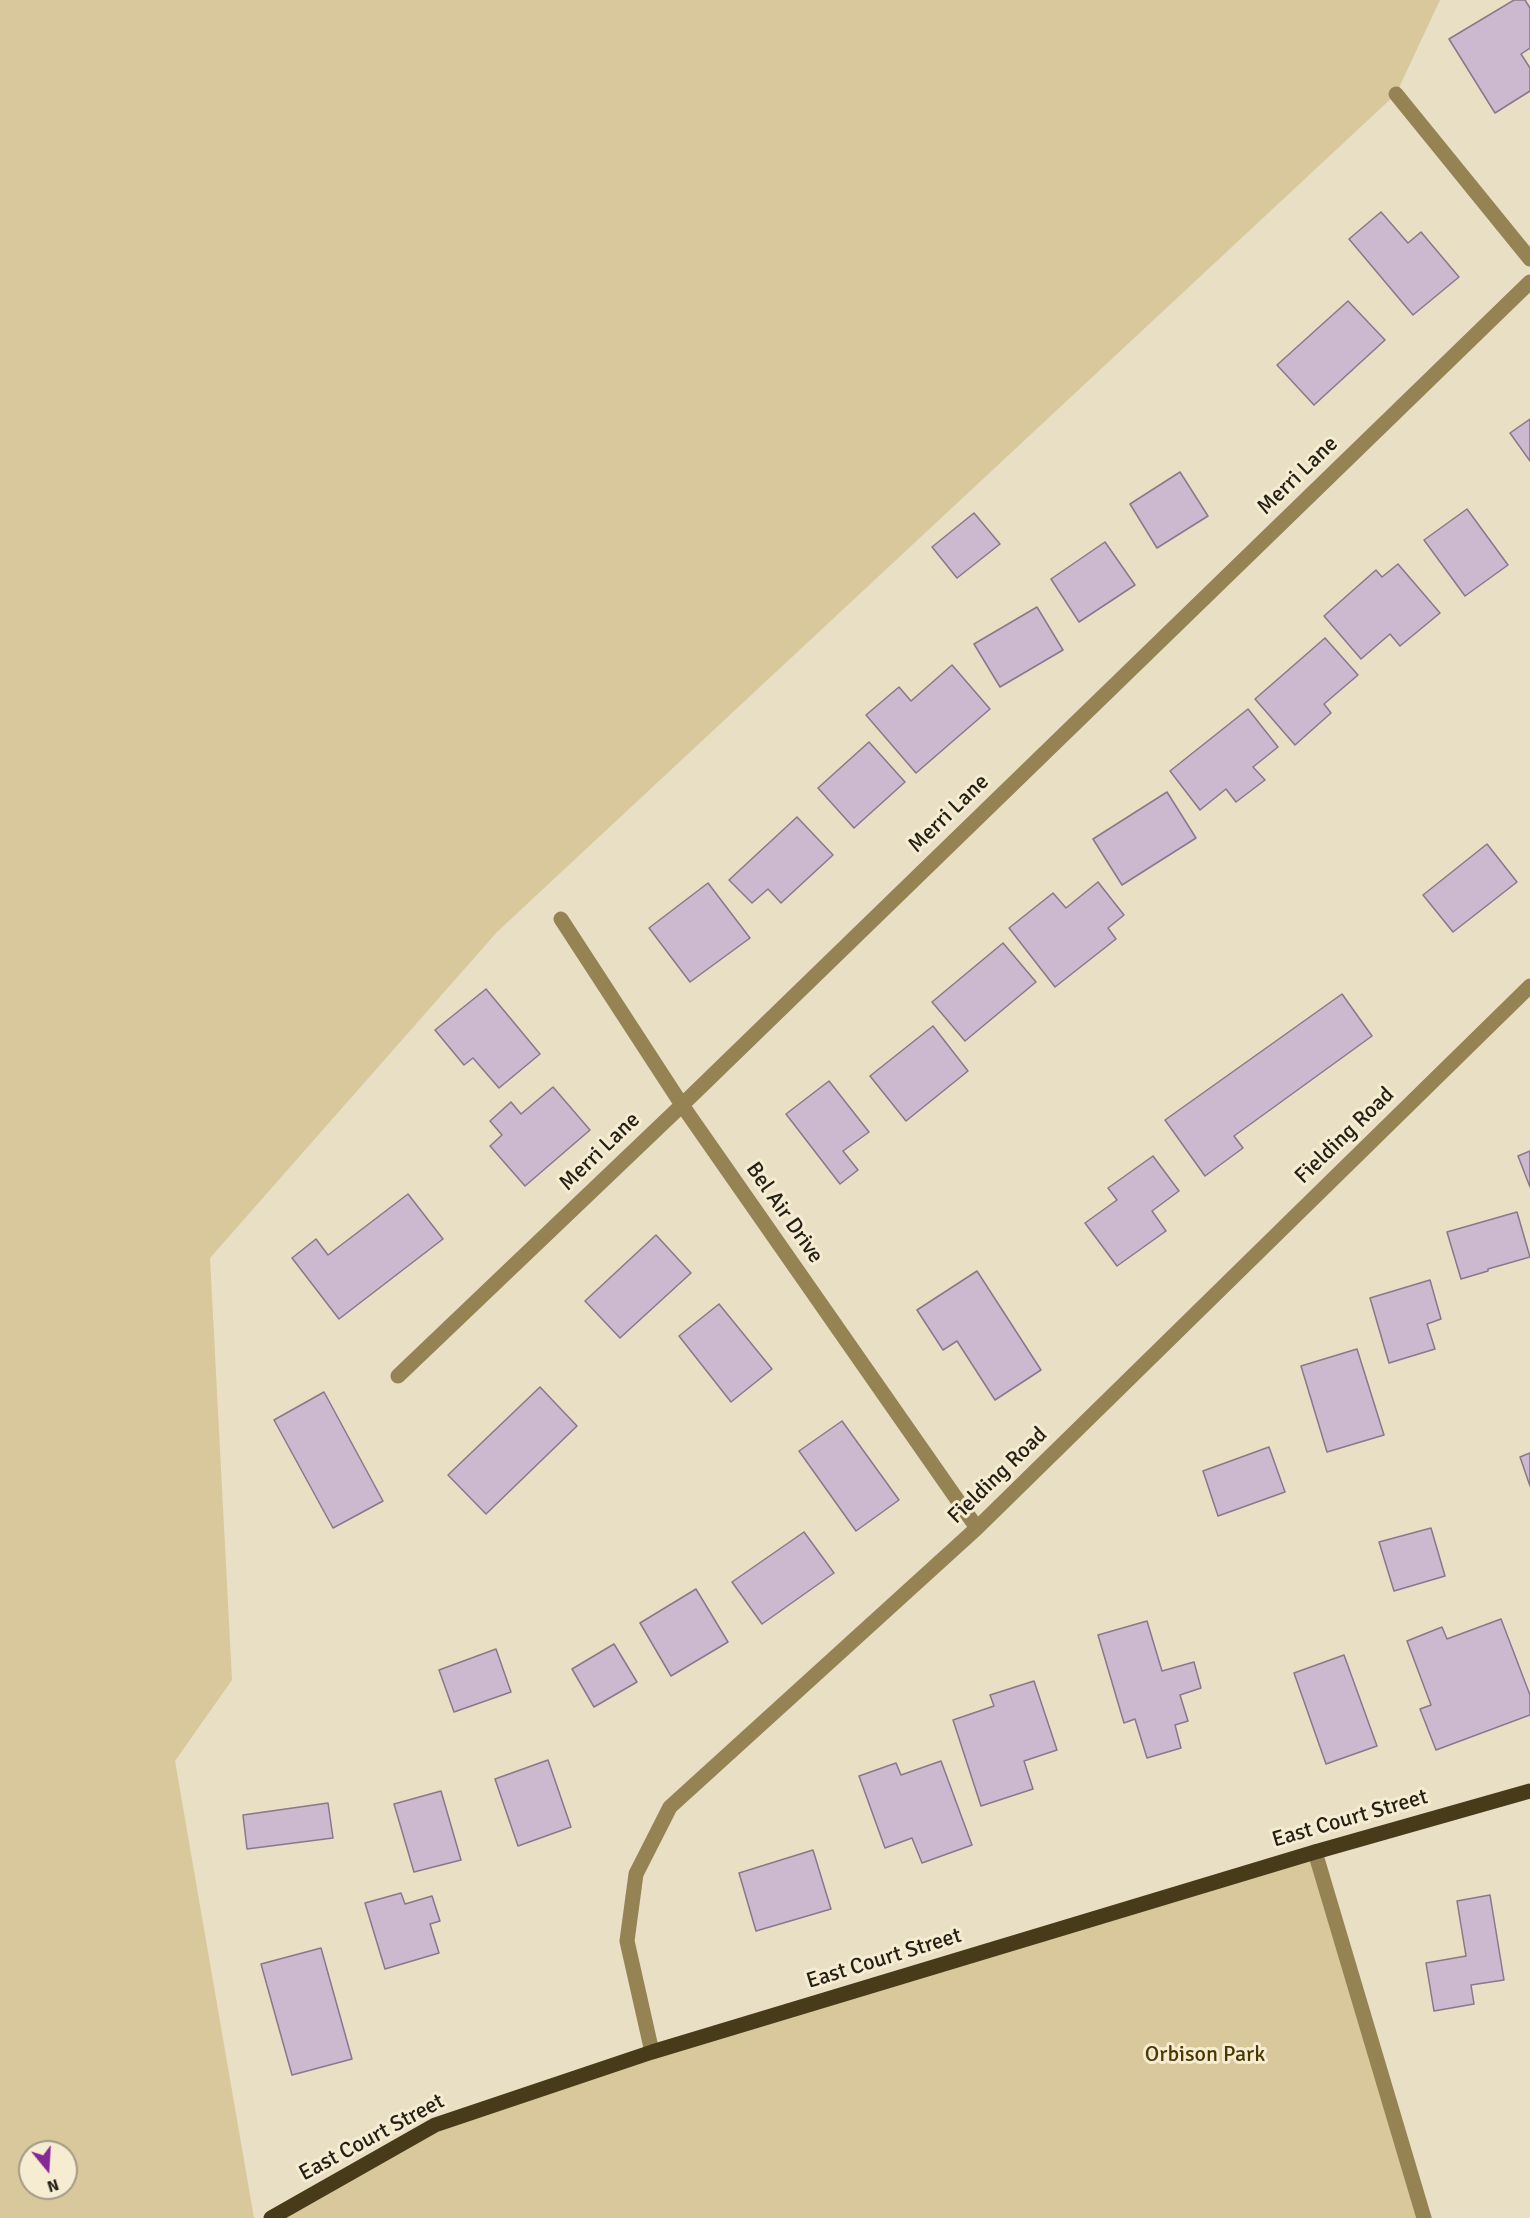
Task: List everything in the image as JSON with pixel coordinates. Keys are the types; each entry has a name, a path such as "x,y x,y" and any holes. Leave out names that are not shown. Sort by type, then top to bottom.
{"main road":[{"name":"East Court Street","path":"271,2218 435,2125 652,2052 1315,1852 1530,1791"}],"street":[{"path":"1396,94 1530,259"},
{"name":"Merri Lane","path":"398,1376 682,1105 1530,282"},
{"name":"Bel Air Drive","path":"561,919 682,1105 977,1528"},
{"name":"Fielding Road","path":"652,2052 627,1941 636,1874 670,1806 977,1528 1530,986"},
{"path":"1315,1852 1424,2218"}],"green space":[{"path":"0,0 1440,0 1396,94 497,932 210,1258 232,1680 175,1761 254,2218 0,2218"},
{"name":"Orbison Park","path":"1315,1852 1424,2218 271,2218 435,2125"}],"building":[{"path":"1514,0 1525,0 1530,8 1530,48 1521,54 1530,68 1530,91 1495,113 1449,39"},
{"path":"1381,212 1408,243 1421,232 1459,277 1413,315 1349,239"},
{"path":"1348,301 1385,340 1314,405 1277,365"},
{"path":"1530,419 1530,461 1510,433"},
{"path":"1180,472 1208,516 1157,548 1130,504"},
{"path":"1467,509 1508,565 1465,596 1424,540"},
{"path":"974,513 1000,544 957,578 932,547"},
{"path":"1105,542 1135,585 1079,622 1051,579"},
{"path":"1398,564 1440,613 1400,646 1390,634 1361,659 1324,616 1376,570 1382,577"},
{"path":"1037,607 1063,650 1000,687 974,644"},
{"path":"1325,638 1358,675 1324,704 1331,713 1295,745 1255,699"},
{"path":"952,665 990,709 916,773 866,715 899,687 911,701"},
{"path":"1248,709 1278,747 1253,767 1265,780 1236,802 1226,789 1200,810 1170,771"},
{"path":"869,742 905,782 854,828 818,788"},
{"path":"1167,792 1196,838 1122,885 1093,839"},
{"path":"797,817 833,855 781,903 768,889 752,903 729,880"},
{"path":"1487,844 1517,882 1453,932 1423,895"},
{"path":"1098,882 1124,915 1108,928 1116,939 1055,987 1009,928 1053,893 1066,908"},
{"path":"708,883 750,938 690,982 649,928"},
{"path":"1003,943 1036,982 965,1041 932,1002"},
{"path":"486,989 540,1054 499,1088 473,1058 464,1065 435,1030"},
{"path":"1342,994 1372,1036 1234,1136 1243,1148 1205,1176 1165,1120"},
{"path":"933,1026 968,1071 906,1121 870,1076"},
{"path":"829,1081 869,1132 843,1151 858,1170 840,1184 786,1114"},
{"path":"553,1087 590,1130 525,1186 490,1146 502,1135 490,1121 511,1102 521,1114"},
{"path":"1530,1151 1530,1187 1518,1156"},
{"path":"1153,1156 1179,1191 1152,1211 1166,1231 1117,1266 1085,1223 1117,1200 1108,1188"},
{"path":"408,1194 443,1239 339,1319 292,1258 316,1239 328,1255"},
{"path":"1517,1212 1530,1257 1461,1279 1447,1232"},
{"path":"656,1235 691,1273 620,1338 585,1301"},
{"path":"977,1271 1041,1370 995,1400 957,1341 943,1350 917,1310"},
{"path":"1430,1280 1441,1319 1427,1324 1435,1349 1389,1363 1370,1298"},
{"path":"719,1304 772,1369 731,1402 679,1336"},
{"path":"1357,1349 1384,1435 1327,1452 1301,1366"},
{"path":"540,1387 577,1426 486,1514 448,1475"},
{"path":"324,1392 383,1501 333,1528 274,1420"},
{"path":"842,1421 899,1500 856,1531 799,1451"},
{"path":"1269,1447 1285,1492 1218,1516 1203,1471"},
{"path":"1530,1453 1530,1486 1520,1457"},
{"path":"1431,1528 1445,1576 1394,1591 1379,1542"},
{"path":"804,1532 834,1573 762,1624 732,1582"},
{"path":"696,1589 728,1642 671,1676 640,1623"},
{"path":"1501,1619 1530,1695 1530,1715 1436,1750 1420,1709 1431,1705 1407,1641 1442,1627 1447,1639"},
{"path":"1147,1621 1162,1671 1194,1662 1201,1688 1180,1695 1188,1721 1175,1725 1181,1748 1147,1758 1135,1719 1124,1723 1098,1635"},
{"path":"614,1644 637,1682 594,1707 572,1669"},
{"path":"496,1649 511,1692 454,1712 439,1670"},
{"path":"1344,1655 1377,1746 1326,1764 1294,1673"},
{"path":"1034,1681 1057,1750 1024,1761 1033,1789 981,1806 953,1720 994,1706 990,1695"},
{"path":"548,1760 571,1827 518,1846 495,1779"},
{"path":"941,1761 972,1845 922,1863 912,1838 885,1848 859,1776 896,1763 901,1775"},
{"path":"441,1791 461,1860 414,1872 394,1804"},
{"path":"328,1803 333,1838 247,1849 243,1815"},
{"path":"813,1850 831,1909 756,1931 739,1873"},
{"path":"401,1893 405,1904 432,1896 440,1921 430,1924 439,1953 385,1969 365,1903"},
{"path":"1490,1895 1504,1980 1471,1985 1474,2004 1434,2011 1426,1963 1466,1956 1457,1901"},
{"path":"321,1948 352,2059 292,2075 261,1964"}]}
